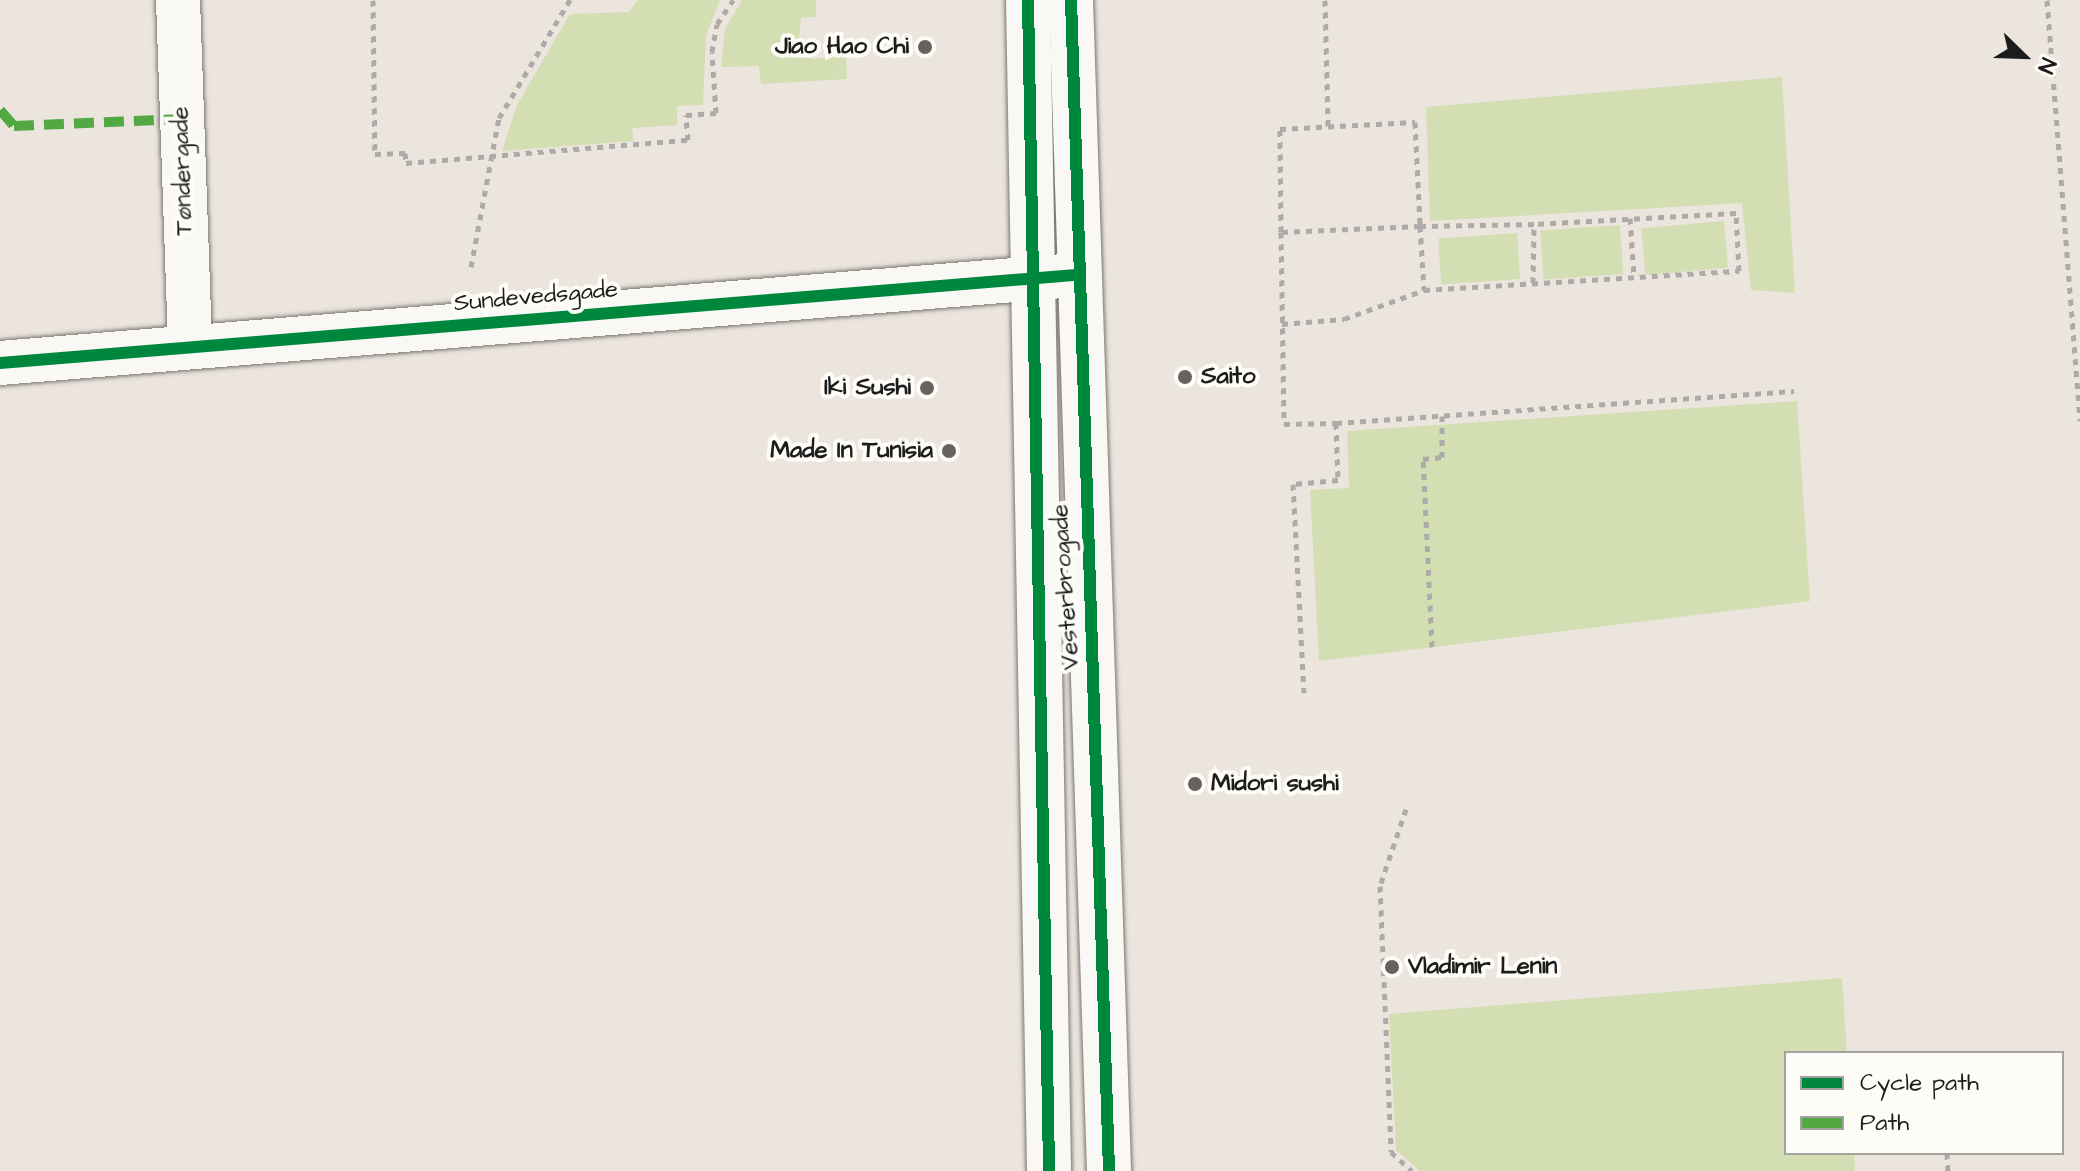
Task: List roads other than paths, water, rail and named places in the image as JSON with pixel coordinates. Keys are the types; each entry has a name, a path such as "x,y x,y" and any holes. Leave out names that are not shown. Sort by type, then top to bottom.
{"street":[{"name":"Tøndergade","path":"178,0 190,342"},
{"name":"Vesterbrogade","path":"1028,0 1056,275 1109,1171"},
{"name":"Vesterbrogade","path":"1049,1171 1056,275 1071,0"},
{"name":"Sundevedsgade","path":"0,363 190,342 473,325 1056,275"}],"place":[{"name":"Jiao Hao Chi","path":"925,47"},
{"name":"Saito","path":"1185,377"},
{"name":"Iki Sushi","path":"927,388"},
{"name":"Made In Tunisia","path":"949,451"},
{"name":"Midori sushi","path":"1195,784"},
{"name":"Vladimir Lenin","path":"1392,967"}]}
